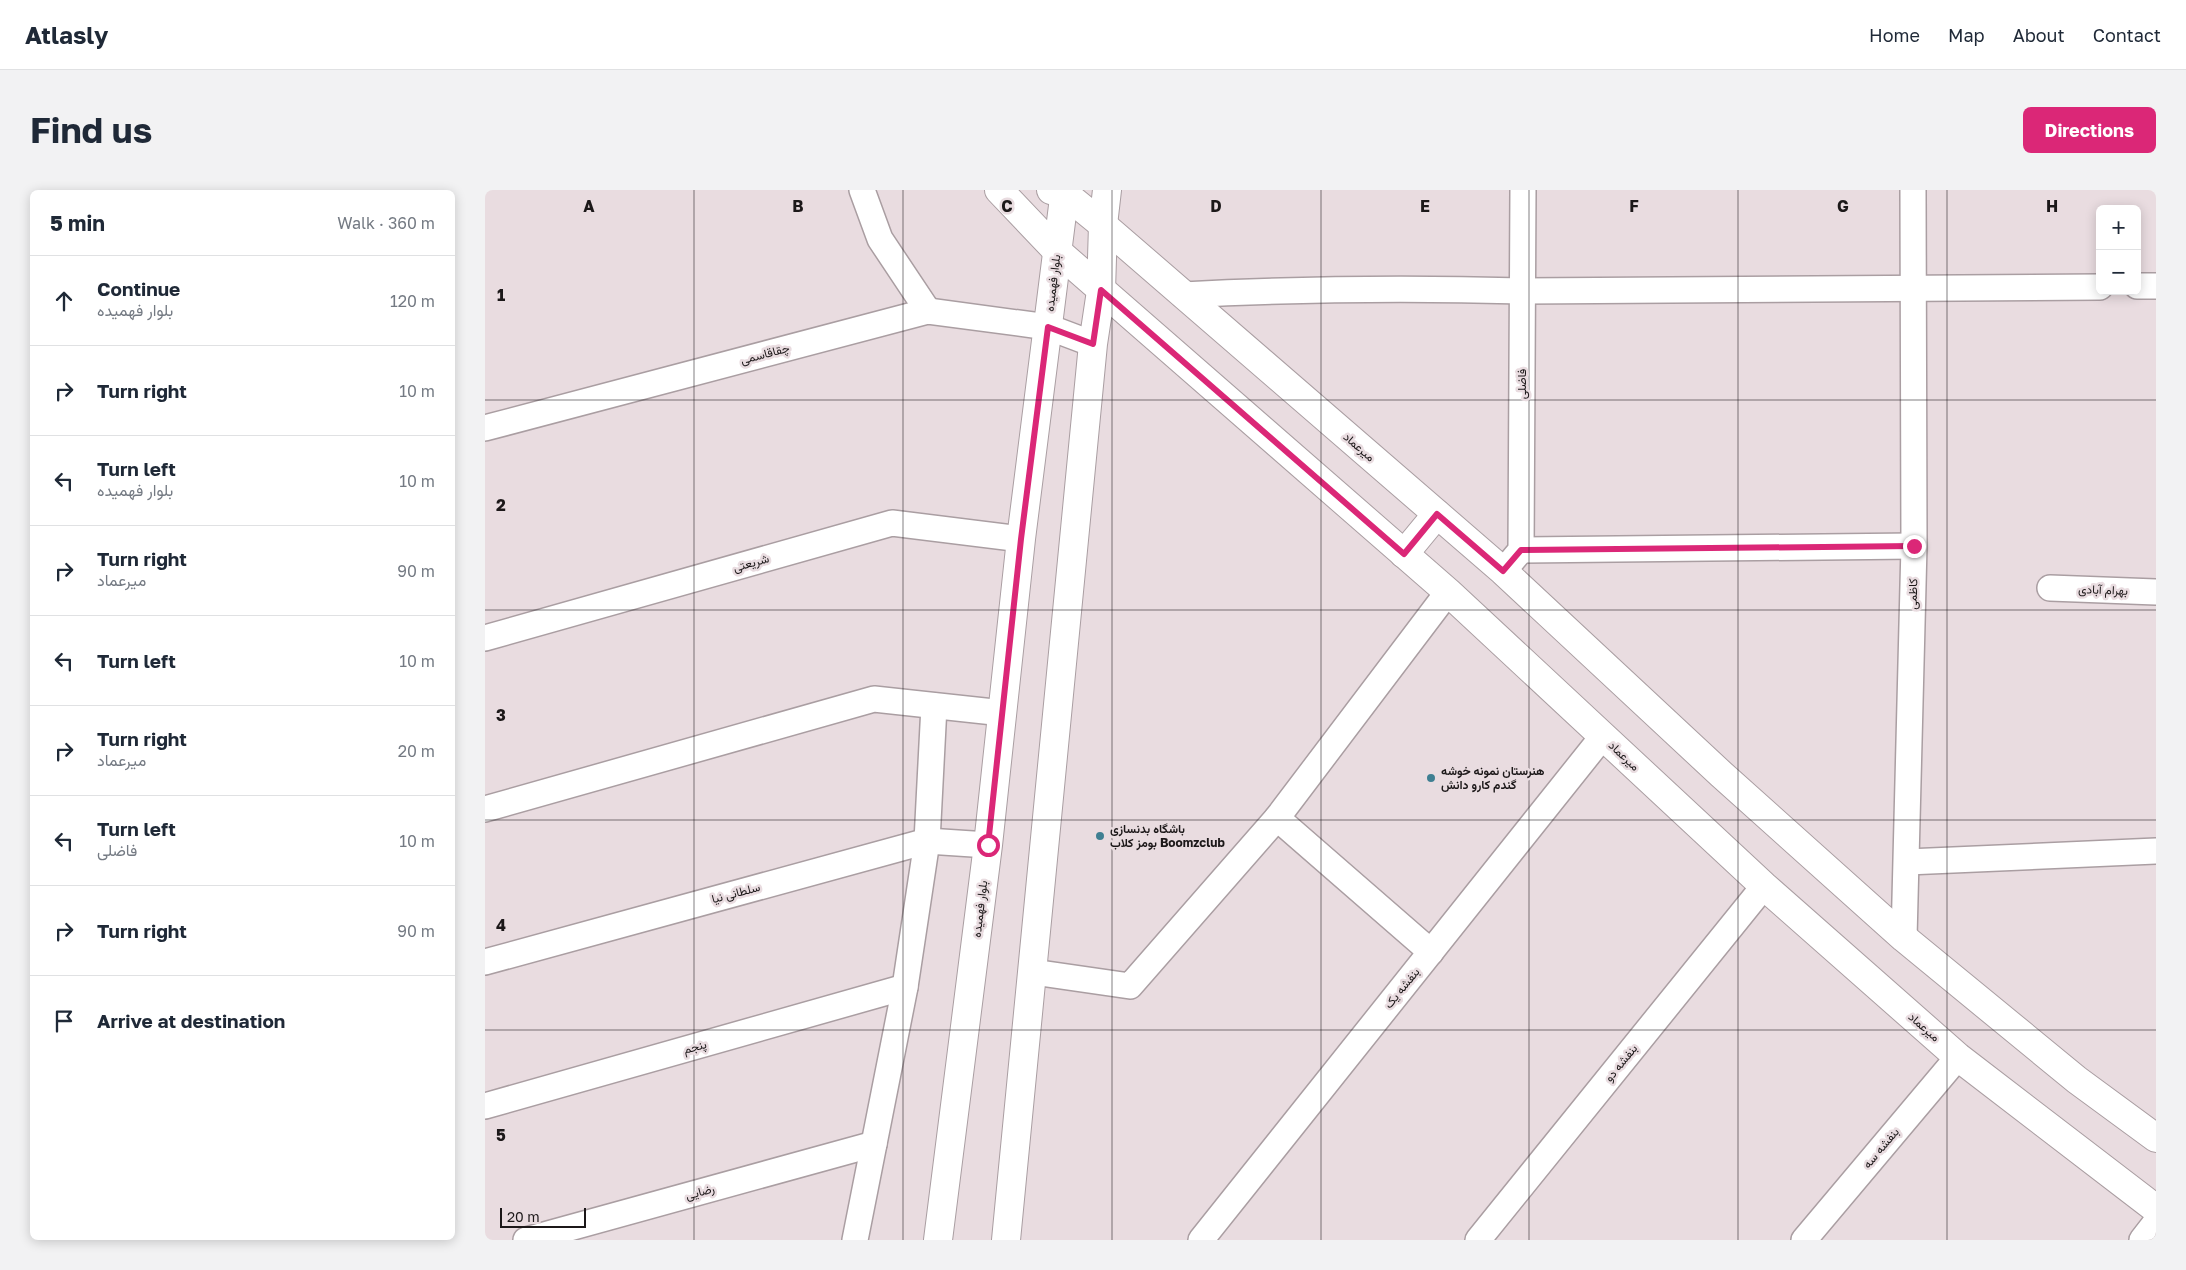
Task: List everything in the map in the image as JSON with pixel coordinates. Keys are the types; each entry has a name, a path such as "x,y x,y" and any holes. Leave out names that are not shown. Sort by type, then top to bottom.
{"street":[{"path":"862,190 880,239 928,311"},
{"name":"میرعماد","path":"999,190 1057,252 1447,592 1764,886 1958,1057 2156,1210"},
{"path":"1006,1240 1093,344 1101,290 1103,225 1107,190"},
{"name":"فاضلی","path":"1521,550 1523,190"},
{"name":"کاظمی","path":"1904,938 1914,546 1915,289 1913,190"},
{"name":"میرعماد","path":"1060,192 1103,225 1503,571 1721,774 1904,938 2070,1074 2156,1138"},
{"name":"بلوار فهمیده","path":"938,1240 988,845 1021,539 1057,252 1060,192"},
{"path":"2141,286 2156,286"},
{"path":"1178,290 1398,289 1523,291 2096,287"},
{"name":"چقاقاسمی","path":"485,428 928,311 1048,327 1093,344"},
{"path":"1404,554 1437,514"},
{"name":"شریعتی","path":"485,638 892,523 1021,539"},
{"path":"1503,571 1521,550 1914,546"},
{"name":"بهرام آبادی","path":"2050,588 2156,592"},
{"path":"1033,972 1130,986 1277,818 1447,592"},
{"path":"485,809 874,700 1003,712"},
{"path":"855,1240 905,987 927,841 934,706"},
{"name":"بنفشه یک","path":"1201,1240 1603,736"},
{"path":"1277,818 1431,952"},
{"name":"سلطانی نیا","path":"485,962 927,841 988,845"},
{"path":"1907,862 2156,851"},
{"name":"بنفشه دو","path":"1478,1240 1764,886"},
{"name":"پنجم","path":"485,1106 905,987"},
{"name":"بنفشه سه","path":"1803,1240 1958,1057"},
{"name":"رضایی","path":"527,1240 873,1144"},
{"path":"2142,1240 2156,1222"}],"place":[{"name":"هنرستان نمونه خوشه گندم کارو دانش","path":"1431,778"},
{"name":"باشگاه بدنسازی بومز کلاب Boomzclub","path":"1100,836"}],"route":[{"path":"988,845 1021,539 1048,327 1093,344 1101,290 1404,554 1437,514 1503,571 1521,550 1914,546"}]}
